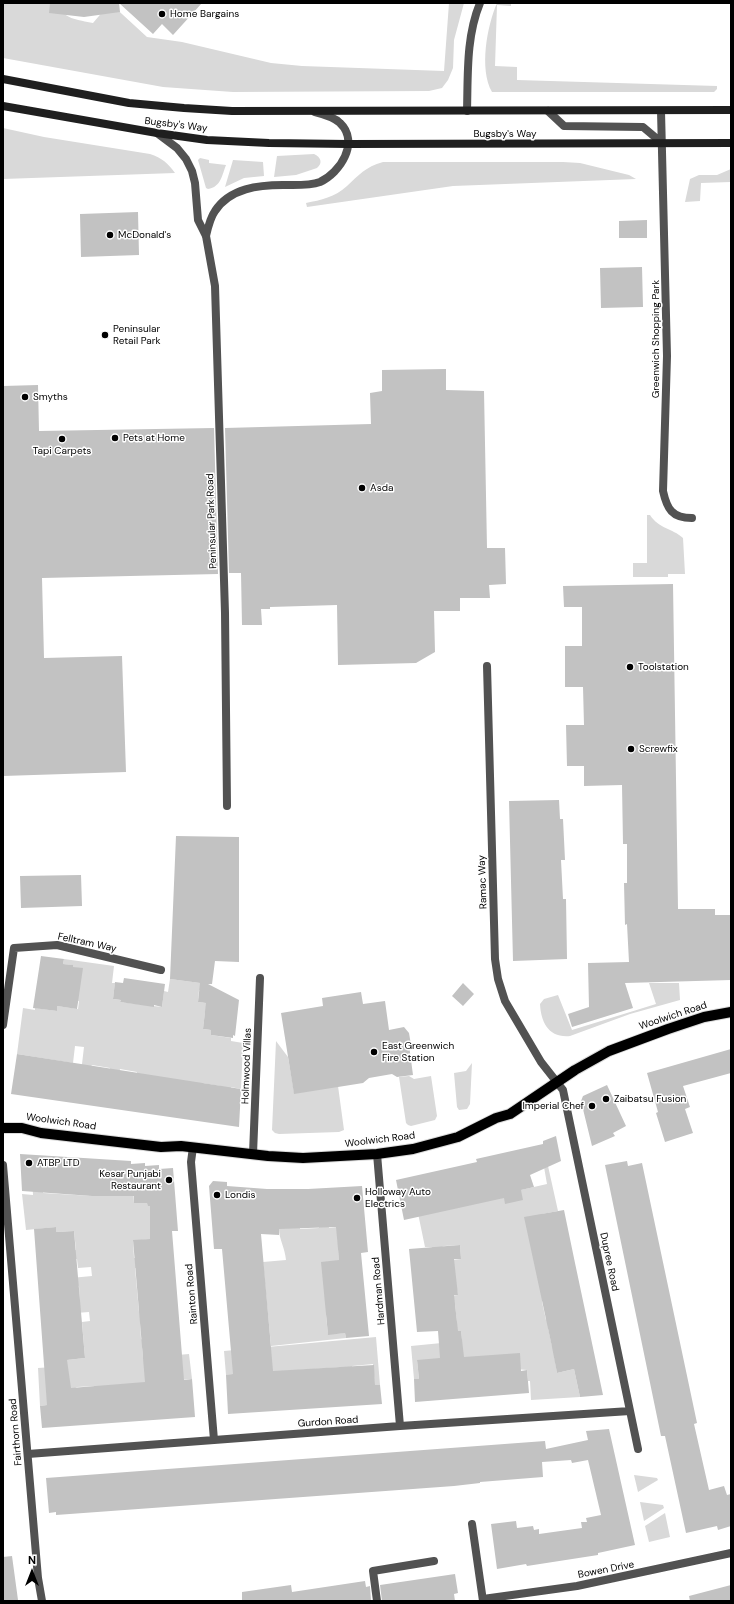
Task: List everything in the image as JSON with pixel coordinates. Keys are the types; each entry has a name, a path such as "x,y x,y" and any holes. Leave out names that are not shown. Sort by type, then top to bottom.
{"main road":[{"name":"Woolwich Road","path":"3,1128 22,1128 41,1133 161,1146 194,1147 303,1158 377,1154 413,1149 472,1132 496,1118 510,1114 556,1082 602,1055 626,1044 682,1024 731,1012"}],"street":[{"path":"467,111 470,42 475,15 480,3"},
{"name":"Bugsby's Way","path":"3,79 90,96 155,106 232,111 731,110"},
{"name":"Bugsby's Way","path":"3,106 157,133 207,140 245,142 348,144 731,143"},
{"name":"Bugsby's Way","path":"313,111 340,122 347,132 348,144"},
{"path":"548,111 564,126 643,127 662,143"},
{"path":"661,111 662,143"},
{"name":"Peninsular Park Road","path":"157,133 177,148 186,159 195,183 198,220 206,236 215,286 225,613 227,806"},
{"name":"Greenwich Shopping Park","path":"662,143 667,356 663,491 666,503 675,515 683,518 692,518"},
{"name":"Peninsular Park Road","path":"206,236 209,222 215,210 233,196 244,189 258,186 308,184 319,182 339,169 345,158 348,144"},
{"name":"Ramac Way","path":"487,666 495,952 498,979 506,1001 541,1062 556,1082"},
{"name":"Felltram Way","path":"3,1025 14,948 57,945 161,970"},
{"name":"Holmwood Villas","path":"253,1154 260,978"},
{"name":"Dupree Road","path":"556,1082 563,1090 638,1449"},
{"name":"Rainton Road","path":"194,1147 191,1162 214,1440"},
{"name":"Hardman Road","path":"377,1154 400,1426"},
{"name":"Fairthorn Road","path":"3,1166 38,1578 42,1601"},
{"name":"Gurdon Road","path":"28,1454 400,1426 630,1411"},
{"path":"472,1524 483,1600"},
{"name":"Bowen Drive","path":"483,1600 577,1586 649,1572 731,1553"},
{"path":"377,1601 373,1571 434,1562"}],"shaded area":[{"path":"3,3 58,3 60,8 67,16 77,20 93,23 110,3 147,37 182,42 271,63 302,66 444,71 449,3 464,3 454,40 453,68 448,80 442,88 429,91 233,92 163,87 3,58"},
{"path":"497,3 511,3 511,6 497,5 495,66 517,67 517,80 717,86 717,89 714,92 492,92 488,83 485,60 490,23"},
{"path":"3,128 44,137 150,154 164,161 175,173 3,179"},
{"path":"314,154 321,162 317,168 296,175 274,177 277,156"},
{"path":"200,158 209,160 209,163 226,165 220,180 216,186 212,188 206,188 198,160"},
{"path":"233,160 263,162 264,176 244,178 225,187"},
{"path":"383,162 580,163 629,175 636,179 453,186 307,207 306,203 338,193 367,169"},
{"path":"731,169 731,182 701,183 700,201 685,202 690,179 699,175 717,175"},
{"path":"647,515 650,515 661,526 683,538 685,574 668,574 668,577 633,577 633,563 647,563"},
{"path":"64,959 114,966 112,983 115,983 113,999 121,1000 120,1002 162,1007 164,991 168,992 170,979 208,984 208,991 199,990 198,1002 215,1004 213,1013 205,1012 203,1029 211,1030 211,1035 231,1038 231,1041 243,1043 241,1089 231,1087 230,1103 220,1086 202,1083 135,1090 137,1072 120,1069 117,1087 107,1085 110,1068 92,1065 80,1081 84,1047 75,1046 73,1063 17,1054 23,1008 57,1011 57,1006 78,1009 79,1001 67,999 72,965 63,964"},
{"path":"649,983 679,983 680,1000 630,1014 570,1036 557,1035 544,1023 540,1004 544,999 558,995 572,1030 656,1004"},
{"path":"276,1041 288,1057 294,1092 338,1086 344,1130 339,1132 279,1134 272,1130"},
{"path":"472,1063 470,1104 467,1109 459,1110 457,1107 454,1073 466,1071"},
{"path":"409,1076 414,1079 431,1076 437,1116 435,1120 411,1126 406,1123 399,1077"},
{"path":"548,1166 558,1211 542,1214 542,1302 546,1320 565,1324 548,1328 552,1346 571,1351 554,1355 557,1373 574,1369 580,1397 531,1400 530,1381 528,1381 527,1370 417,1360 419,1379 414,1379 411,1346 462,1341 461,1331 440,1333 457,1323 455,1304 438,1306 437,1297 458,1295 451,1260 461,1259 460,1245 444,1246 432,1252 432,1247 425,1247 415,1199 512,1192 547,1184 544,1167"},
{"path":"32,1177 44,1178 43,1193 92,1196 133,1184 134,1203 143,1203 146,1185 148,1206 157,1205 150,1239 133,1241 134,1258 152,1256 153,1266 135,1268 139,1312 156,1311 157,1319 140,1321 141,1339 159,1347 142,1348 143,1358 189,1354 192,1379 168,1381 96,1402 94,1386 77,1387 47,1405 40,1406 38,1368 67,1366 67,1360 85,1358 82,1322 90,1321 89,1312 63,1314 80,1305 79,1286 61,1287 60,1279 92,1276 91,1267 78,1268 77,1259 59,1260 58,1252 76,1250 74,1231 56,1232 56,1227 26,1230 22,1194 33,1195"},
{"path":"328,1210 329,1228 337,1227 339,1260 326,1316 328,1334 345,1333 346,1338 271,1346 263,1262 286,1260 279,1229 300,1211 300,1229 319,1228 318,1211"},
{"path":"376,1337 380,1385 375,1385 373,1364 352,1366 353,1387 343,1387 342,1367 226,1375 224,1351"},
{"path":"634,1475 657,1478 658,1480 638,1492"},
{"path":"640,1502 663,1505 664,1508 644,1521"},
{"path":"665,1513 670,1537 649,1542 645,1526"}],"building":[{"path":"50,3 119,3 120,12 84,17 49,13"},
{"name":"Home Bargains","path":"119,3 202,3 173,35 162,24 153,34"},
{"path":"138,212 139,255 81,257 80,214"},
{"path":"647,220 647,238 619,238 619,221"},
{"path":"642,267 643,307 601,308 600,268"},
{"name":"Asda","path":"446,369 446,390 484,391 487,548 505,548 506,584 489,585 490,598 460,598 460,611 434,611 435,652 416,663 338,665 337,605 270,607 270,609 261,609 262,625 242,625 241,573 229,573 225,428 371,424 370,393 382,391 382,370"},
{"path":"38,385 39,431 214,428 218,574 42,578 44,658 122,656 126,772 3,776 3,386"},
{"path":"673,584 678,909 715,909 715,915 731,915 731,980 625,983 633,1008 572,1027 568,1014 589,1007 588,963 629,962 627,924 625,925 624,883 627,883 627,844 623,844 622,785 584,786 584,766 567,766 566,725 584,725 583,687 565,687 565,646 582,646 582,607 564,607 563,586"},
{"path":"559,800 560,819 563,819 565,860 561,860 563,899 566,899 567,959 513,961 509,801"},
{"path":"176,836 239,837 239,962 215,961 212,984 208,984 239,1000 235,1036 233,1035 233,1038 211,1035 211,1030 203,1029 206,1003 198,1002 200,983 170,979"},
{"path":"81,875 82,906 21,908 20,876"},
{"path":"41,956 64,959 63,964 83,968 77,1009 57,1006 57,1011 33,1008"},
{"path":"124,978 165,984 162,1007 120,1002 121,1000 113,999 115,982 123,983"},
{"path":"463,983 474,994 463,1006 452,996"},
{"path":"361,992 363,1004 385,1001 389,1030 404,1027 409,1033 413,1075 397,1077 392,1074 369,1078 363,1083 294,1094 281,1013 323,1006 322,998"},
{"path":"731,1049 731,1073 683,1086 690,1107 685,1109 693,1133 665,1142 656,1113 658,1112 647,1073"},
{"path":"17,1054 241,1089 239,1127 11,1094"},
{"path":"607,1085 626,1126 613,1133 615,1136 592,1146 581,1101 583,1096"},
{"path":"556,1136 561,1161 530,1175 534,1187 521,1190 523,1200 505,1204 504,1198 404,1220 396,1180 477,1162 476,1159 543,1144 543,1141"},
{"path":"20,1154 131,1161 131,1164 145,1163 145,1166 159,1165 159,1169 173,1168 178,1231 172,1231 184,1380 192,1379 195,1417 42,1428 40,1406 47,1405 34,1229 56,1227 56,1232 74,1231 85,1358 67,1360 71,1388 145,1382 133,1240 150,1239 150,1206 148,1206 147,1203 134,1203 134,1196 92,1196 22,1191"},
{"path":"627,1161 628,1166 642,1163 697,1423 694,1424 709,1490 724,1486 727,1495 731,1494 731,1526 718,1530 717,1526 686,1533 665,1436 661,1436 605,1165"},
{"path":"213,1181 227,1182 227,1186 267,1189 308,1189 362,1186 368,1252 361,1253 369,1336 346,1338 345,1333 328,1335 321,1262 339,1260 336,1227 279,1229 279,1235 261,1234 273,1371 374,1365 375,1385 380,1385 382,1404 228,1414 226,1375 233,1374 222,1249 214,1249 209,1186"},
{"path":"564,1210 603,1395 580,1397 574,1369 557,1373 524,1217"},
{"path":"460,1245 461,1259 454,1259 458,1295 454,1295 458,1331 461,1331 464,1357 520,1353 521,1371 527,1370 529,1393 415,1402 414,1379 419,1379 417,1360 440,1358 438,1331 417,1332 409,1249"},
{"path":"609,1429 635,1545 598,1553 598,1555 527,1566 526,1564 497,1569 491,1524 516,1521 517,1528 533,1526 534,1530 539,1529 539,1534 582,1528 581,1522 587,1522 586,1518 601,1515 588,1460 572,1463 571,1460 542,1462 543,1477 480,1482 454,1486 56,1515 56,1512 49,1513 46,1478 545,1441 546,1449 588,1440 586,1431"},
{"path":"12,1556 18,1600 3,1601 3,1557"},
{"path":"455,1574 458,1593 454,1594 455,1601 382,1601 380,1585"},
{"path":"365,1581 366,1587 370,1586 371,1601 242,1601 242,1592 291,1585 292,1592"},
{"path":"731,1585 731,1601 690,1601 689,1596"}],"place":[{"name":"Home Bargains","path":"162,14"},
{"name":"McDonald's","path":"110,235"},
{"name":"Peninsular Retail Park","path":"105,335"},
{"name":"Smyths","path":"25,397"},
{"name":"Pets at Home","path":"115,438"},
{"name":"Tapi Carpets","path":"62,439"},
{"name":"Asda","path":"362,488"},
{"name":"Toolstation","path":"630,667"},
{"name":"Screwfix","path":"631,749"},
{"name":"East Greenwich Fire Station","path":"374,1052"},
{"name":"Zaibatsu Fusion","path":"606,1099"},
{"name":"Imperial Chef","path":"592,1106"},
{"name":"ATBP LTD","path":"29,1163"},
{"name":"Kesar Punjabi Restaurant","path":"169,1180"},
{"name":"Londis","path":"217,1195"},
{"name":"Holloway Auto Electrics","path":"357,1198"}]}
